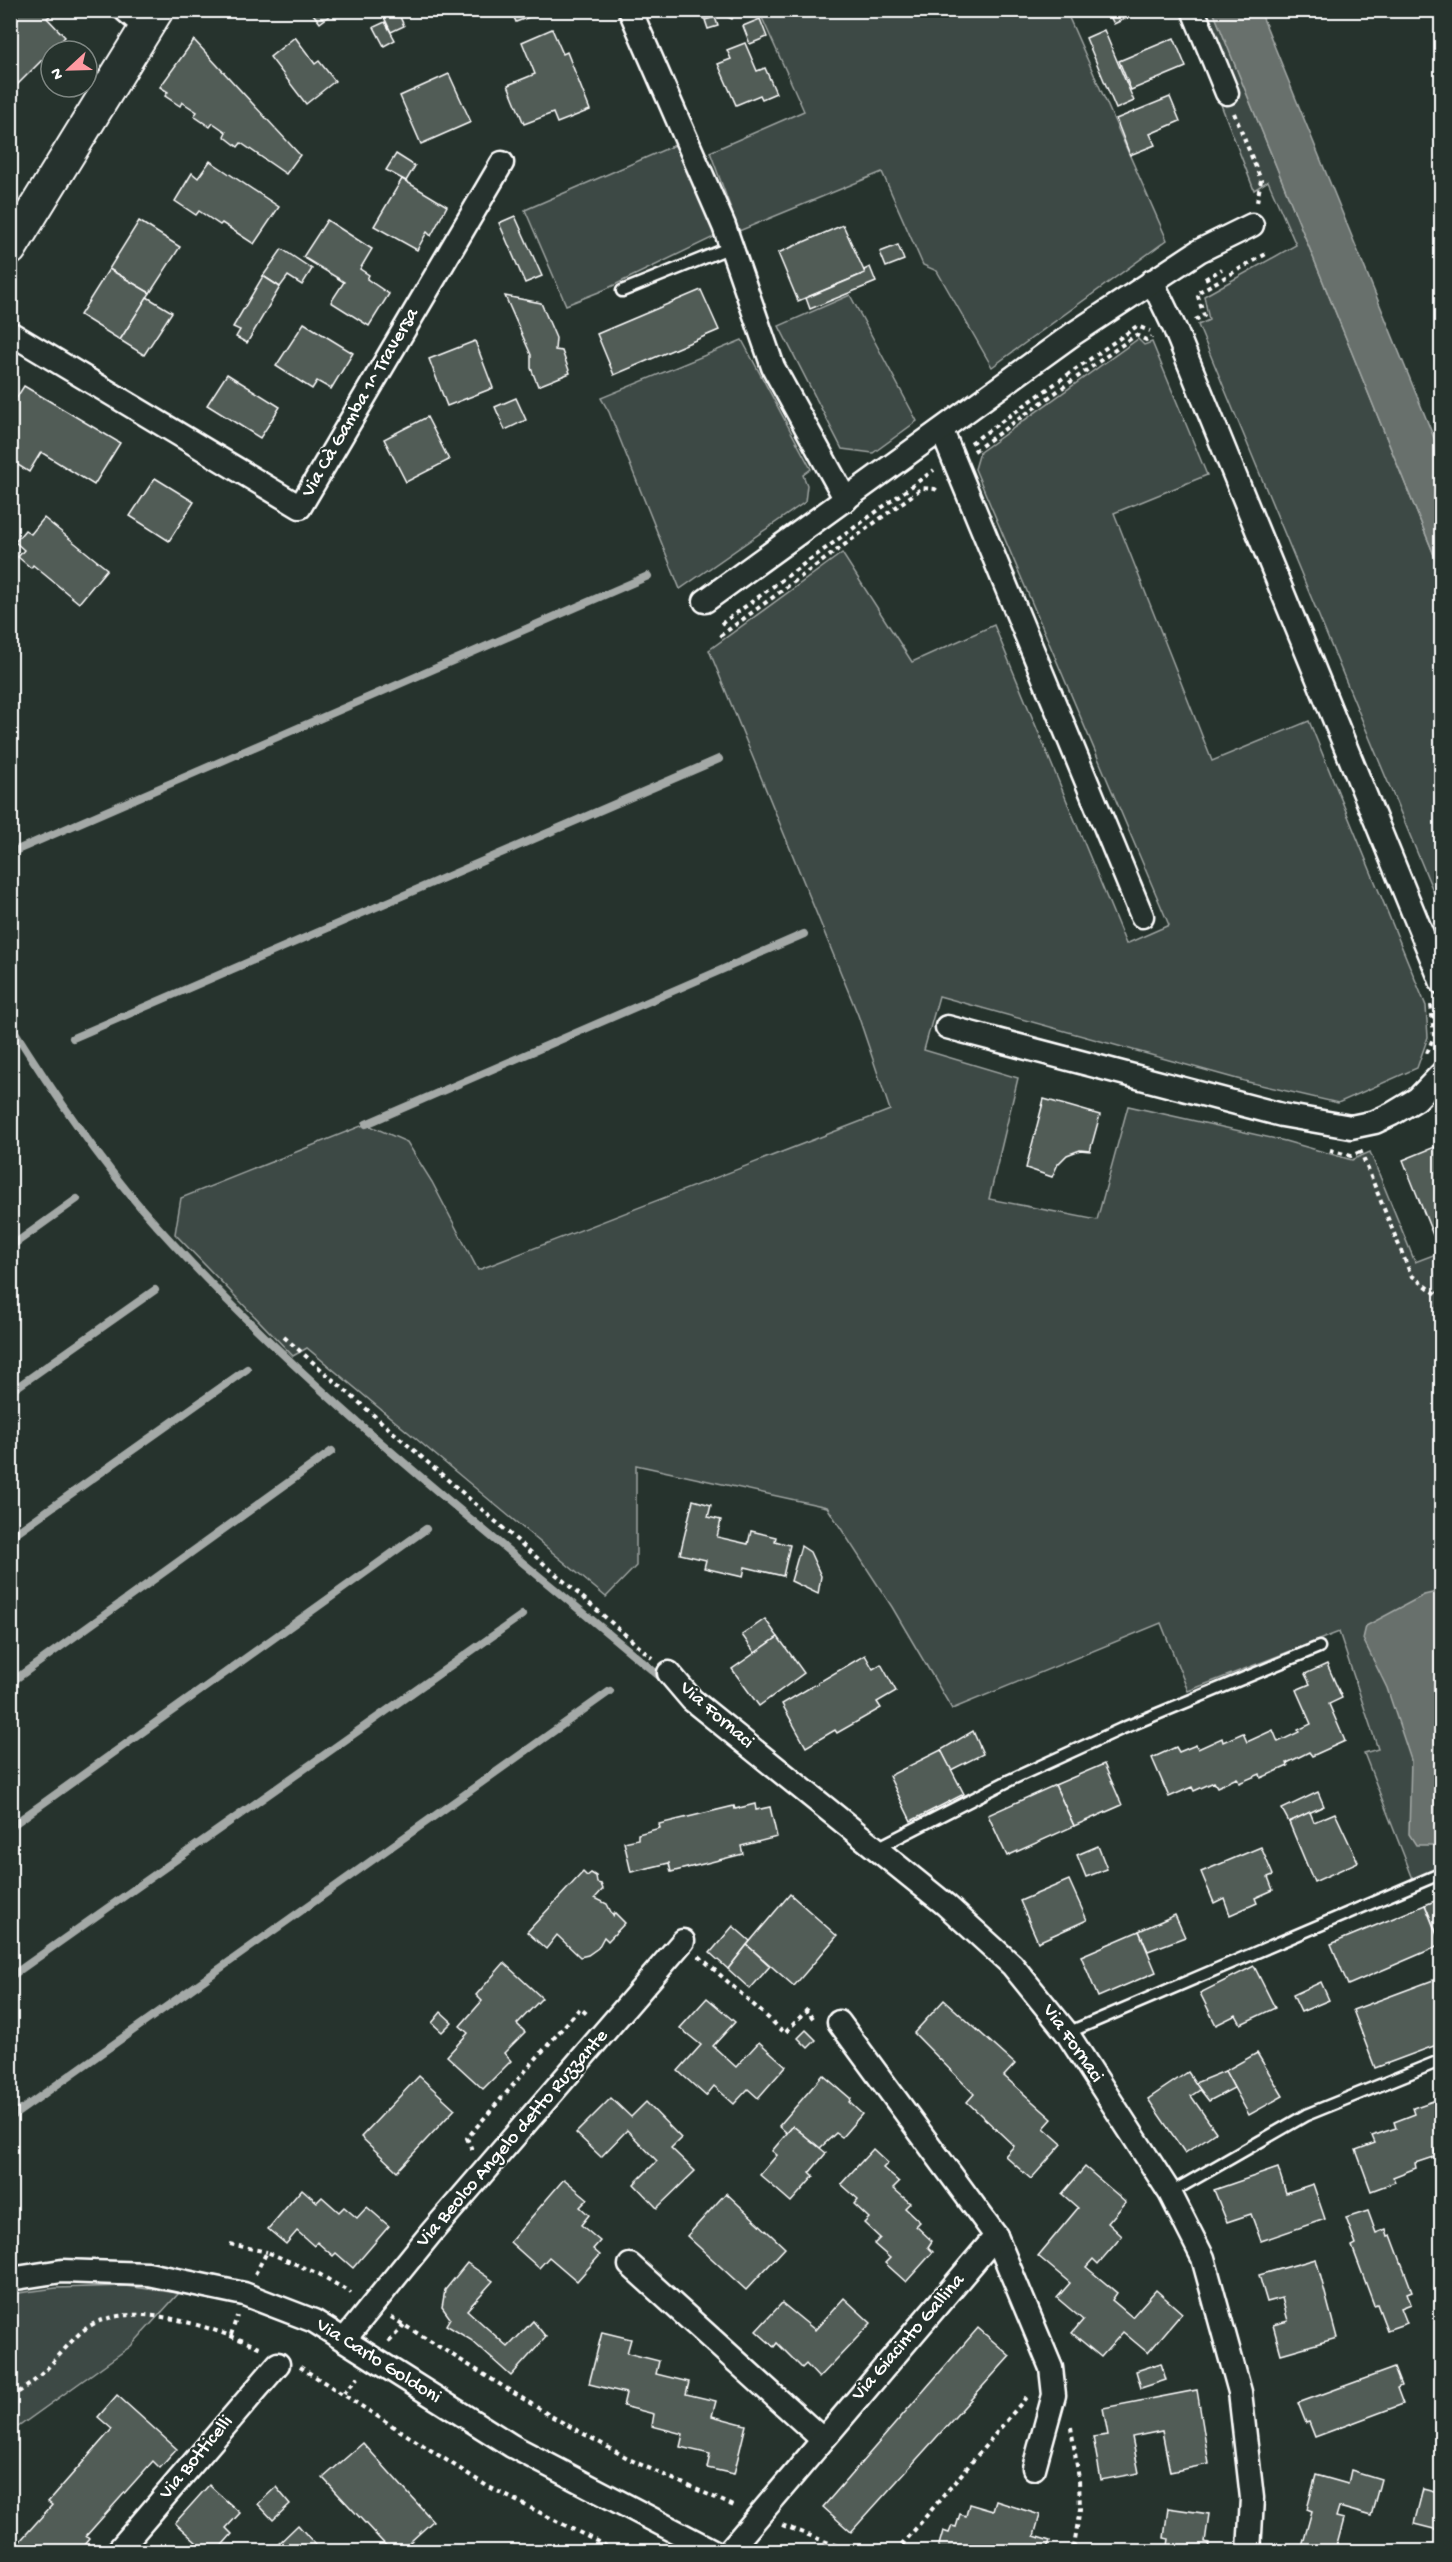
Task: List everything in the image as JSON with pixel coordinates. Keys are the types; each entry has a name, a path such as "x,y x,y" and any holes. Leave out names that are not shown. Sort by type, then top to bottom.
{"street":[{"path":"630,10 731,247 773,367 846,500"},
{"path":"1193,10 1227,93"},
{"path":"10,249 143,16"},
{"name":"Via Cà Gamba 1^ Traversa","path":"10,333 300,507 502,163"},
{"path":"705,601 1073,334 1199,251 1252,225"},
{"path":"1152,281 1163,328 1436,990"},
{"path":"942,431 964,459 1142,916"},
{"path":"947,1027 1282,1115 1351,1127 1375,1122 1417,1099 1433,1068"},
{"name":"Via Fornaci","path":"669,1673 692,1700 946,1905 1012,1965 1067,2033 1170,2193 1203,2258 1240,2392 1252,2498 1249,2552"},
{"name":"Via Beolco Angelo detto Ruzzante","path":"345,2339 431,2233 683,1941"},
{"path":"830,2025 996,2236 1051,2368 1044,2392 1034,2468"},
{"name":"Via Giacinto Gallina","path":"728,2552 996,2236"},
{"path":"630,2265 822,2439"},
{"name":"Via Carlo Goldoni","path":"10,2279 62,2271 148,2274 244,2294 314,2321 512,2446 715,2552"},
{"name":"Via Botticelli","path":"117,2552 280,2359"}],"lane":[{"path":"622,291 731,247"},
{"path":"875,1849 1020,1775 1318,1647"},
{"path":"1067,2033 1442,1873"},
{"path":"1170,2193 1306,2115 1442,2060"}],"path":[{"path":"1227,93 1261,180 1252,225"},
{"path":"1200,282 1231,264"},
{"path":"721,624 964,459 1137,326 1148,332 1163,328"},
{"path":"964,459 1136,335 1146,340 1163,328"},
{"path":"720,636 922,488 935,489 945,496"},
{"path":"1433,1068 1436,990"},
{"path":"1351,1127 1411,1275 1439,1293 1442,1298"},
{"path":"284,1337 669,1673"},
{"path":"683,1941 785,2033 807,2010 830,2025"},
{"path":"230,2244 267,2252"},
{"path":"384,2313 551,2416 635,2462 757,2516 853,2552"},
{"path":"10,2396 38,2376 80,2333 99,2320 120,2314 146,2315 231,2335 344,2393 487,2486 618,2552"},
{"path":"383,2348 404,2325"},
{"path":"344,2393 365,2368"},
{"path":"896,2552 1044,2392"}],"shaded area":[{"path":"1213,10 1441,572 1441,910 1198,325 1209,320 1204,296 1296,245 1268,181 1254,190 1220,102 1201,11"},
{"path":"759,11 1066,11 1167,240 992,367 937,271 923,265 882,172 739,231 710,152 804,111"},
{"path":"1213,11 1260,11 1441,455 1441,572"},
{"path":"675,145 716,236 604,290 566,305 525,210"},
{"path":"850,295 917,421 873,453 842,449 779,326"},
{"path":"1138,339 1144,345 1152,342 1207,475 1114,513 1212,761 1309,721 1426,1006 1428,1037 1417,1068 1338,1103 1248,1082 939,996 924,1050 1018,1078 989,1199 1097,1220 1128,1106 1285,1141 1352,1160 1370,1152 1415,1262 1441,1252 1441,1873 1415,1884 1364,1753 1378,1749 1339,1632 1188,1691 1161,1623 952,1709 892,1607 827,1507 636,1465 636,1566 606,1597 307,1348 293,1356 175,1234 181,1198 366,1124 407,1142 432,1182 478,1270 890,1110 858,1015 709,650 842,553 912,662 994,625 1126,944 1169,925 975,469 980,452"},
{"path":"742,340 811,469 803,475 807,485 805,502 680,589 609,412 601,398"},
{"path":"1441,1591 1441,1843 1416,1845 1409,1834 1411,1760 1387,1688 1363,1639 1366,1626 1424,1595"},
{"path":"125,2286 179,2293 131,2346 11,2432 11,2294 56,2288"}],"building":[{"path":"22,10 46,10 51,15 47,18 65,37 63,39 39,39 39,63 12,90 10,22"},
{"path":"310,10 337,10 320,23"},
{"path":"397,10 404,26 391,32 383,15"},
{"path":"511,10 536,10 537,14 516,22"},
{"path":"690,10 708,10 704,19"},
{"path":"722,10 736,10 732,19 720,13"},
{"path":"1107,10 1143,10 1114,24"},
{"path":"715,17 718,26 708,29 705,20"},
{"path":"760,19 767,37 750,44 743,26"},
{"path":"385,22 395,40 384,46 374,27"},
{"path":"552,29 563,54 567,52 590,110 557,123 553,113 524,124 508,85 535,74 522,42"},
{"path":"1104,30 1134,101 1116,109 1086,38"},
{"path":"295,37 315,64 319,61 335,81 306,104 270,57"},
{"path":"1174,38 1186,67 1131,90 1119,61"},
{"path":"194,40 300,155 286,174 241,143 238,147 224,136 226,132 213,123 210,127 194,116 197,112 182,102 180,106 165,96 168,92 160,87"},
{"path":"745,43 757,71 765,68 776,93 762,99 760,95 736,105 718,64 731,59 727,50"},
{"path":"449,74 471,122 421,144 400,96"},
{"path":"1170,97 1180,121 1150,134 1155,145 1130,155 1116,119"},
{"path":"396,154 415,166 406,181 386,170"},
{"path":"210,161 279,207 254,244 222,223 220,225 199,211 196,215 175,201 192,173 198,178"},
{"path":"402,179 447,206 431,236 427,232 417,250 374,226"},
{"path":"515,216 542,276 525,283 499,223"},
{"path":"327,220 372,249 360,269 369,275 367,279 389,294 369,326 331,302 344,282 303,257"},
{"path":"139,221 180,247 150,293 109,269"},
{"path":"843,225 865,273 798,301 778,253"},
{"path":"898,245 904,260 886,267 880,252"},
{"path":"282,249 312,269 302,285 288,276 280,287 263,276"},
{"path":"870,267 876,282 810,309 806,298 865,273 864,270"},
{"path":"109,269 150,293 120,340 80,315"},
{"path":"263,276 280,287 247,343 236,337 240,330 233,327"},
{"path":"701,290 719,330 614,375 597,334"},
{"path":"505,296 541,303 556,338 555,350 562,351 570,373 538,386 531,368 531,355"},
{"path":"147,297 172,312 144,355 120,340"},
{"path":"304,323 353,353 331,389 317,381 312,389 276,366"},
{"path":"475,341 493,388 447,406 429,359"},
{"path":"227,374 280,407 260,438 207,405"},
{"path":"24,386 120,443 94,485 41,452 29,472 10,460 10,408"},
{"path":"516,398 526,420 505,430 495,407"},
{"path":"427,417 449,460 406,482 384,439"},
{"path":"155,478 194,502 169,541 130,516"},
{"path":"44,518 107,569 79,603 33,565 31,568 18,557 24,550 15,542 25,530 31,534"},
{"path":"1044,1099 1100,1115 1090,1151 1080,1150 1067,1155 1058,1164 1052,1177 1026,1168"},
{"path":"1442,1144 1442,1232 1433,1235 1403,1160"},
{"path":"693,1500 711,1505 708,1517 721,1520 717,1537 748,1544 751,1531 776,1537 775,1541 790,1545 783,1576 745,1567 743,1577 704,1568 706,1560 680,1554"},
{"path":"801,1546 810,1552 821,1576 818,1594 791,1581"},
{"path":"765,1619 778,1637 755,1653 742,1635"},
{"path":"778,1637 804,1673 759,1706 732,1669"},
{"path":"865,1655 873,1669 881,1664 896,1691 877,1702 881,1708 837,1733 835,1730 806,1747 782,1704"},
{"path":"1327,1664 1342,1698 1329,1704 1345,1741 1312,1756 1309,1752 1287,1763 1288,1766 1261,1778 1260,1774 1239,1783 1237,1778 1217,1787 1214,1782 1194,1791 1192,1787 1169,1797 1152,1758 1176,1747 1179,1752 1196,1745 1198,1749 1222,1738 1223,1742 1243,1733 1247,1742 1273,1730 1278,1742 1299,1732 1298,1730 1311,1724 1296,1690 1310,1684 1305,1674"},
{"path":"973,1731 983,1754 951,1770 941,1750"},
{"path":"941,1750 964,1794 911,1821 889,1776"},
{"path":"1104,1764 1122,1805 1074,1826 1055,1785"},
{"path":"1055,1785 1074,1826 1007,1856 988,1815"},
{"path":"1318,1792 1324,1806 1289,1822 1282,1809"},
{"path":"755,1804 756,1810 770,1807 777,1837 741,1846 743,1854 671,1872 669,1863 631,1872 624,1842 638,1839 638,1834 660,1828 659,1824 734,1806 735,1809"},
{"path":"1310,1812 1314,1822 1335,1813 1358,1862 1314,1882 1289,1822"},
{"path":"1098,1846 1107,1869 1086,1877 1077,1855"},
{"path":"1261,1847 1273,1875 1268,1877 1273,1890 1255,1898 1257,1903 1230,1915 1224,1898 1214,1903 1201,1872"},
{"path":"583,1872 587,1876 591,1873 596,1876 597,1883 601,1884 603,1889 595,1898 607,1904 613,1916 615,1913 625,1923 608,1941 604,1937 598,1948 588,1955 580,1957 557,1935 546,1949 527,1932"},
{"path":"1069,1880 1087,1920 1038,1942 1020,1901"},
{"path":"790,1894 837,1936 794,1986 747,1945"},
{"path":"1442,1898 1442,1932 1437,1934 1425,1905"},
{"path":"1425,1905 1441,1945 1348,1985 1331,1944"},
{"path":"1175,1915 1185,1937 1148,1951 1139,1931"},
{"path":"733,1926 750,1941 728,1969 710,1953"},
{"path":"1139,1931 1156,1972 1098,1997 1081,1956"},
{"path":"747,1945 770,1966 750,1989 728,1969"},
{"path":"504,1963 542,1998 517,2024 525,2032 504,2053 511,2061 483,2089 447,2056 468,2033 460,2026 482,2001 476,1995"},
{"path":"1254,1966 1275,2008 1241,2024 1236,2015 1216,2025 1200,1993"},
{"path":"1436,1979 1442,1993 1442,2043 1375,2068 1353,2010"},
{"path":"1321,1982 1329,2000 1301,2012 1293,1995"},
{"path":"707,1998 735,2022 713,2046 736,2067 759,2042 786,2066 758,2098 748,2089 734,2104 714,2086 706,2096 678,2071 701,2045 680,2028"},
{"path":"944,2000 1015,2064 1004,2076 1052,2119 1044,2128 1062,2144 1031,2179 1005,2156 1014,2146 967,2102 974,2094 914,2033"},
{"path":"441,2012 452,2022 442,2032 432,2023"},
{"path":"806,2030 816,2040 808,2048 798,2038"},
{"path":"1257,2053 1283,2096 1249,2115 1225,2071"},
{"path":"1225,2071 1234,2088 1209,2101 1195,2083"},
{"path":"1188,2072 1200,2090 1191,2096 1216,2132 1185,2153 1148,2099"},
{"path":"823,2075 851,2099 849,2102 862,2114 842,2137 836,2133 820,2148 793,2126 787,2133 779,2126"},
{"path":"419,2076 455,2109 397,2171 361,2137"},
{"path":"1442,2093 1442,2148 1434,2151 1436,2156 1415,2163 1416,2168 1393,2177 1395,2182 1371,2191 1356,2150 1375,2143 1372,2136 1396,2128 1394,2122 1415,2114 1413,2108 1436,2100 1435,2096"},
{"path":"611,2098 631,2117 646,2102 681,2138 671,2148 695,2171 657,2208 634,2184 657,2161 627,2130 601,2157 576,2133"},
{"path":"793,2126 826,2153 810,2172 814,2176 791,2202 760,2175 777,2155 772,2151"},
{"path":"873,2149 888,2163 883,2168 899,2182 893,2188 910,2203 905,2208 920,2222 916,2226 932,2241 928,2247 933,2252 906,2282 885,2263 890,2258 874,2244 880,2238 864,2223 869,2218 854,2204 858,2199 841,2184"},
{"path":"1085,2167 1126,2202 1108,2223 1122,2236 1098,2264 1093,2259 1086,2267 1117,2293 1112,2300 1132,2317 1156,2290 1182,2313 1148,2353 1123,2332 1101,2357 1072,2333 1083,2320 1057,2298 1070,2283 1038,2256 1078,2208 1062,2194"},
{"path":"1278,2168 1286,2193 1313,2184 1325,2219 1261,2241 1251,2214 1227,2222 1214,2190"},
{"path":"564,2179 588,2199 580,2207 589,2215 581,2225 600,2241 593,2249 600,2255 577,2281 549,2257 539,2268 510,2242"},
{"path":"302,2189 317,2202 322,2197 339,2212 344,2207 357,2218 367,2207 389,2226 353,2268 336,2253 333,2256 317,2242 314,2246 297,2231 286,2244 268,2229"},
{"path":"726,2193 785,2248 746,2290 687,2236"},
{"path":"1368,2211 1376,2233 1386,2229 1388,2236 1391,2235 1412,2291 1407,2293 1411,2304 1401,2308 1407,2323 1387,2330 1377,2304 1374,2305 1352,2246 1356,2244 1346,2218"},
{"path":"1316,2259 1337,2338 1281,2354 1273,2325 1288,2321 1282,2298 1267,2302 1259,2275"},
{"path":"467,2263 493,2281 467,2310 508,2347 533,2321 546,2337 511,2376 471,2340 446,2325 450,2318 442,2307 445,2290"},
{"path":"844,2298 871,2323 819,2378 806,2364 802,2368 777,2343 774,2347 756,2331 782,2303 815,2330"},
{"path":"978,2328 1010,2356 851,2532 823,2507"},
{"path":"602,2332 631,2339 627,2353 659,2361 656,2374 689,2382 686,2394 716,2401 712,2416 746,2425 734,2474 707,2468 710,2454 680,2447 683,2434 652,2426 654,2414 623,2406 626,2393 589,2384"},
{"path":"1161,2363 1166,2380 1141,2388 1136,2371"},
{"path":"1394,2368 1401,2386 1397,2388 1403,2404 1315,2437 1298,2403"},
{"path":"1197,2390 1209,2464 1170,2472 1162,2431 1132,2437 1139,2473 1101,2480 1093,2437 1108,2435 1103,2408"},
{"path":"117,2395 177,2449 160,2468 153,2461 86,2536 89,2539 78,2552 10,2552 10,2543 15,2538 20,2541 52,2505 48,2502 112,2429 98,2417"},
{"path":"363,2443 433,2521 399,2552 392,2552 323,2478"},
{"path":"1351,2470 1381,2479 1371,2516 1339,2507 1336,2517 1344,2519 1335,2552 1319,2552 1302,2547 1312,2511 1307,2509 1316,2475 1348,2484"},
{"path":"209,2485 240,2513 226,2528 232,2534 216,2552 207,2552 175,2523"},
{"path":"276,2487 290,2504 273,2520 258,2504"},
{"path":"1423,2489 1442,2494 1442,2531 1414,2524"},
{"path":"996,2501 1040,2515 1034,2536 1050,2541 1047,2548 1055,2552 998,2552 984,2547 982,2552 937,2552 943,2531 949,2533 952,2526 956,2527 960,2514 966,2516 969,2504 993,2511"},
{"path":"1168,2508 1209,2514 1205,2542 1209,2543 1208,2552 1167,2552 1169,2539 1164,2538"},
{"path":"298,2525 322,2552 270,2552"}],"waterway":[{"path":"10,853 648,576"},
{"path":"73,1038 719,759"},
{"path":"366,1124 804,934"},
{"path":"10,1024 56,1096 106,1165 142,1209 262,1335 391,1452 658,1675"},
{"path":"10,1247 77,1199"},
{"path":"10,1392 155,1290"},
{"path":"10,1537 247,1369"},
{"path":"10,1683 332,1451"},
{"path":"10,1827 426,1529"},
{"path":"10,1977 522,1615"},
{"path":"10,2118 610,1691"}]}
